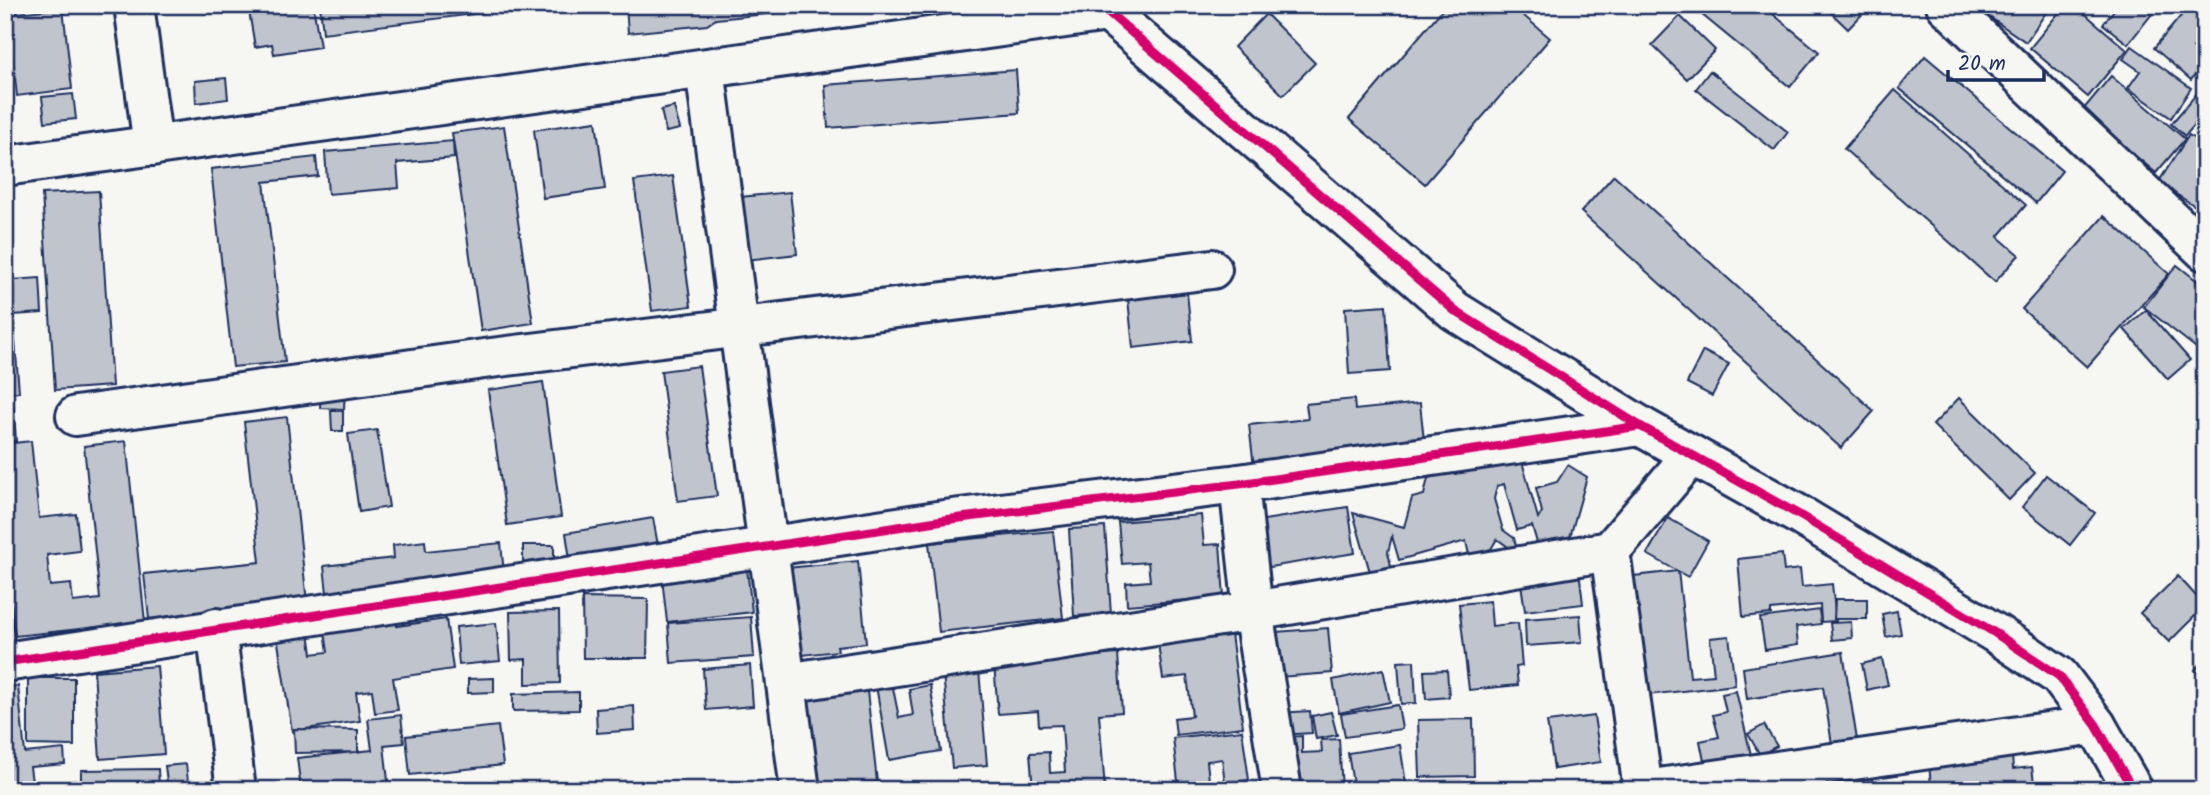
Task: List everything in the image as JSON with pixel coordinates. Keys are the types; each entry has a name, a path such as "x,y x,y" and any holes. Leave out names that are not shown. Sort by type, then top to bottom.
{"street":[{"path":"134,5 153,146"},
{"path":"1946,5 2205,251"},
{"path":"5,166 1115,9 1455,312 1640,426 1995,633 2059,676 2096,725 2133,790"},
{"path":"705,69 800,790"},
{"path":"76,416 491,358 1212,269"},
{"path":"5,662 768,545 944,520 1239,484 1640,426"},
{"path":"786,683 1253,611 1610,551 1692,455"},
{"path":"1239,484 1253,611 1282,790"},
{"path":"1610,551 1644,790 2096,725"},
{"path":"216,628 236,790"}],"building":[{"path":"248,5 313,5 320,47 274,54 272,44 255,47"},
{"path":"320,5 537,5 537,6 323,33"},
{"path":"626,5 857,5 716,19 707,25 628,33"},
{"path":"1446,5 1511,5 1550,38 1425,184 1349,119"},
{"path":"1690,5 1762,5 1819,52 1790,87"},
{"path":"1823,5 1871,5 1848,29"},
{"path":"2051,5 2026,42 1975,7"},
{"path":"2065,5 2075,5 2127,50 2088,97 2030,48"},
{"path":"2118,5 2159,5 2128,44 2103,24"},
{"path":"2190,5 2205,5 2205,34 2193,48 2205,58 2205,63 2191,80 2154,48"},
{"path":"63,8 72,89 17,96 8,14"},
{"path":"1266,14 1315,63 1283,95 1234,47"},
{"path":"1680,16 1715,50 1687,79 1652,45"},
{"path":"2132,46 2191,88 2171,118 2128,88 2140,71 2123,59"},
{"path":"1925,56 2062,171 2036,203 1899,88"},
{"path":"1016,70 1019,113 828,128 825,85"},
{"path":"1710,71 1788,132 1774,150 1696,89"},
{"path":"2111,76 2185,139 2156,173 2082,111"},
{"path":"226,78 228,99 196,103 195,81"},
{"path":"2204,85 2205,113 2185,136 2171,124"},
{"path":"1895,90 2026,205 1998,237 2019,255 1995,282 1844,149"},
{"path":"73,94 76,119 45,122 42,97"},
{"path":"674,107 680,129 666,132 661,110"},
{"path":"596,121 605,189 543,198 534,130"},
{"path":"504,126 533,323 481,331 452,133"},
{"path":"2189,135 2205,146 2205,201 2200,209 2158,183"},
{"path":"453,141 454,158 397,163 399,188 328,194 325,152"},
{"path":"316,157 318,176 264,182 285,362 233,367 211,169"},
{"path":"1614,175 1874,411 1841,448 1581,212"},
{"path":"673,176 691,306 652,311 634,181"},
{"path":"99,191 112,386 55,390 42,194"},
{"path":"790,192 797,254 737,261 731,198"},
{"path":"6,200 12,280 40,278 42,313 13,315 19,392 5,393"},
{"path":"2104,216 2169,274 2087,367 2022,309"},
{"path":"2177,265 2205,287 2205,346 2200,351 2144,307"},
{"path":"1187,293 1192,341 1133,348 1128,299"},
{"path":"1386,305 1390,371 1349,374 1345,308"},
{"path":"2146,310 2190,360 2168,379 2124,329"},
{"path":"1703,351 1729,364 1712,396 1687,383"},
{"path":"699,366 717,496 678,501 661,371"},
{"path":"543,382 561,517 507,525 488,390"},
{"path":"321,387 345,388 344,409 320,408"},
{"path":"5,398 13,398 16,441 5,442"},
{"path":"1959,398 2035,473 2009,500 1933,425"},
{"path":"1354,399 1355,410 1420,403 1425,450 1254,467 1249,425 1308,419 1306,404"},
{"path":"331,411 343,411 343,431 332,431"},
{"path":"287,417 307,602 149,619 144,574 260,562 244,422"},
{"path":"377,430 389,507 359,512 348,434"},
{"path":"31,441 39,518 76,514 80,551 47,555 50,586 71,584 73,602 100,599 84,446 126,441 145,622 15,636 5,545 5,444"},
{"path":"1519,451 1538,518 1542,512 1536,488 1557,482 1568,465 1587,477 1570,537 1538,546 1532,526 1517,530 1504,484 1497,486 1494,499 1503,530 1514,538 1518,554 1497,539 1491,549 1469,555 1466,541 1399,560 1392,536 1388,552 1391,566 1370,572 1353,513 1404,527 1412,498 1424,495 1428,478"},
{"path":"2046,475 2095,513 2070,545 2022,507"},
{"path":"1348,507 1355,553 1252,570 1245,523"},
{"path":"1201,515 1204,545 1220,544 1224,597 1127,605 1126,583 1150,581 1148,562 1122,564 1118,522"},
{"path":"653,518 659,551 571,566 566,533"},
{"path":"1668,518 1708,541 1688,577 1647,554"},
{"path":"1105,527 1111,614 1074,616 1069,529"},
{"path":"1053,531 1063,618 939,632 929,543"},
{"path":"425,541 426,551 501,543 504,574 327,593 324,566 394,558 393,545"},
{"path":"523,545 554,545 554,567 523,567"},
{"path":"1782,554 1784,571 1800,569 1802,587 1832,584 1836,621 1821,622 1820,605 1771,610 1771,614 1743,617 1738,559"},
{"path":"858,561 866,643 837,646 838,651 785,657 777,569"},
{"path":"747,569 752,612 667,622 662,578"},
{"path":"1579,570 1583,604 1525,611 1520,577"},
{"path":"1678,571 1690,677 1714,675 1710,638 1729,636 1735,685 1648,695 1634,576"},
{"path":"2178,576 2205,606 2169,642 2140,613"},
{"path":"582,598 648,599 647,658 583,658"},
{"path":"1835,599 1867,599 1867,619 1834,619"},
{"path":"1490,601 1492,626 1518,623 1522,666 1516,667 1518,685 1469,690 1459,604"},
{"path":"5,608 11,608 14,639 5,640"},
{"path":"1819,610 1821,624 1796,627 1798,645 1765,650 1760,618"},
{"path":"559,611 560,683 526,684 526,659 511,660 510,612"},
{"path":"1897,611 1901,634 1886,637 1882,614"},
{"path":"396,614 397,626 446,619 453,669 393,678 398,710 375,713 372,690 356,692 360,721 292,731 276,630 308,625 312,654 328,652 324,625"},
{"path":"1580,615 1582,642 1526,646 1525,619"},
{"path":"751,617 754,657 671,663 668,623"},
{"path":"1851,622 1852,638 1832,640 1830,623"},
{"path":"496,623 500,661 459,665 456,627"},
{"path":"1230,626 1243,727 1176,735 1174,718 1192,716 1187,676 1163,679 1157,636"},
{"path":"1328,628 1332,673 1265,678 1261,633"},
{"path":"1843,652 1857,740 1832,744 1823,687 1747,699 1743,668"},
{"path":"1118,654 1122,712 1099,714 1105,790 1033,790 1030,753 1049,752 1050,773 1065,772 1062,725 1039,726 1038,711 998,714 994,663"},
{"path":"1882,659 1888,685 1867,690 1862,664"},
{"path":"2205,659 2205,678 2195,670"},
{"path":"1414,661 1416,703 1401,704 1398,662"},
{"path":"750,665 753,706 706,710 703,669"},
{"path":"157,666 164,754 100,759 94,671"},
{"path":"1383,669 1390,702 1339,713 1333,680"},
{"path":"979,670 987,765 952,768 943,673"},
{"path":"1447,670 1449,697 1426,699 1424,671"},
{"path":"28,678 74,678 74,746 28,745"},
{"path":"494,678 494,692 468,693 468,679"},
{"path":"866,682 877,782 809,790 797,690"},
{"path":"892,683 899,718 913,715 909,689 930,685 941,751 889,760 876,686"},
{"path":"18,686 25,753 64,749 65,764 30,767 32,782 5,785 5,687"},
{"path":"1736,691 1751,755 1705,766 1700,741 1719,737 1713,715 1726,712 1722,694"},
{"path":"579,692 579,710 513,711 513,694"},
{"path":"1398,705 1402,729 1345,737 1341,714"},
{"path":"634,706 635,730 597,733 596,709"},
{"path":"1310,711 1312,733 1279,735 1278,713"},
{"path":"1331,712 1337,735 1316,739 1312,716"},
{"path":"401,715 404,743 384,745 389,790 301,790 297,758 372,750 368,719"},
{"path":"1594,716 1601,762 1554,769 1547,722"},
{"path":"1473,719 1474,776 1420,777 1418,720"},
{"path":"1764,725 1777,746 1760,755 1748,734"},
{"path":"498,726 503,765 410,775 406,736"},
{"path":"294,729 358,730 358,752 295,753"},
{"path":"1242,730 1249,780 1225,783 1222,759 1207,761 1210,790 1179,790 1173,738"},
{"path":"1302,736 1302,753 1322,752 1321,740 1339,739 1342,790 1280,790 1277,738"},
{"path":"1400,745 1407,790 1354,790 1348,753"},
{"path":"2012,755 2013,769 2032,767 2035,790 1984,790 1983,781 1931,786 1929,763"},
{"path":"186,764 189,790 168,790 165,766"},
{"path":"158,769 159,787 81,788 81,770"},
{"path":"1871,771 1873,789 1883,787 1884,790 1766,790"},
{"path":"947,782 948,790 925,790 924,785"}],"cycle path":[{"path":"1108,12 1455,311 1640,426 1801,516 1995,633 2059,676 2096,725 2133,790"},
{"path":"5,662 944,520 1239,484 1640,426"}]}
